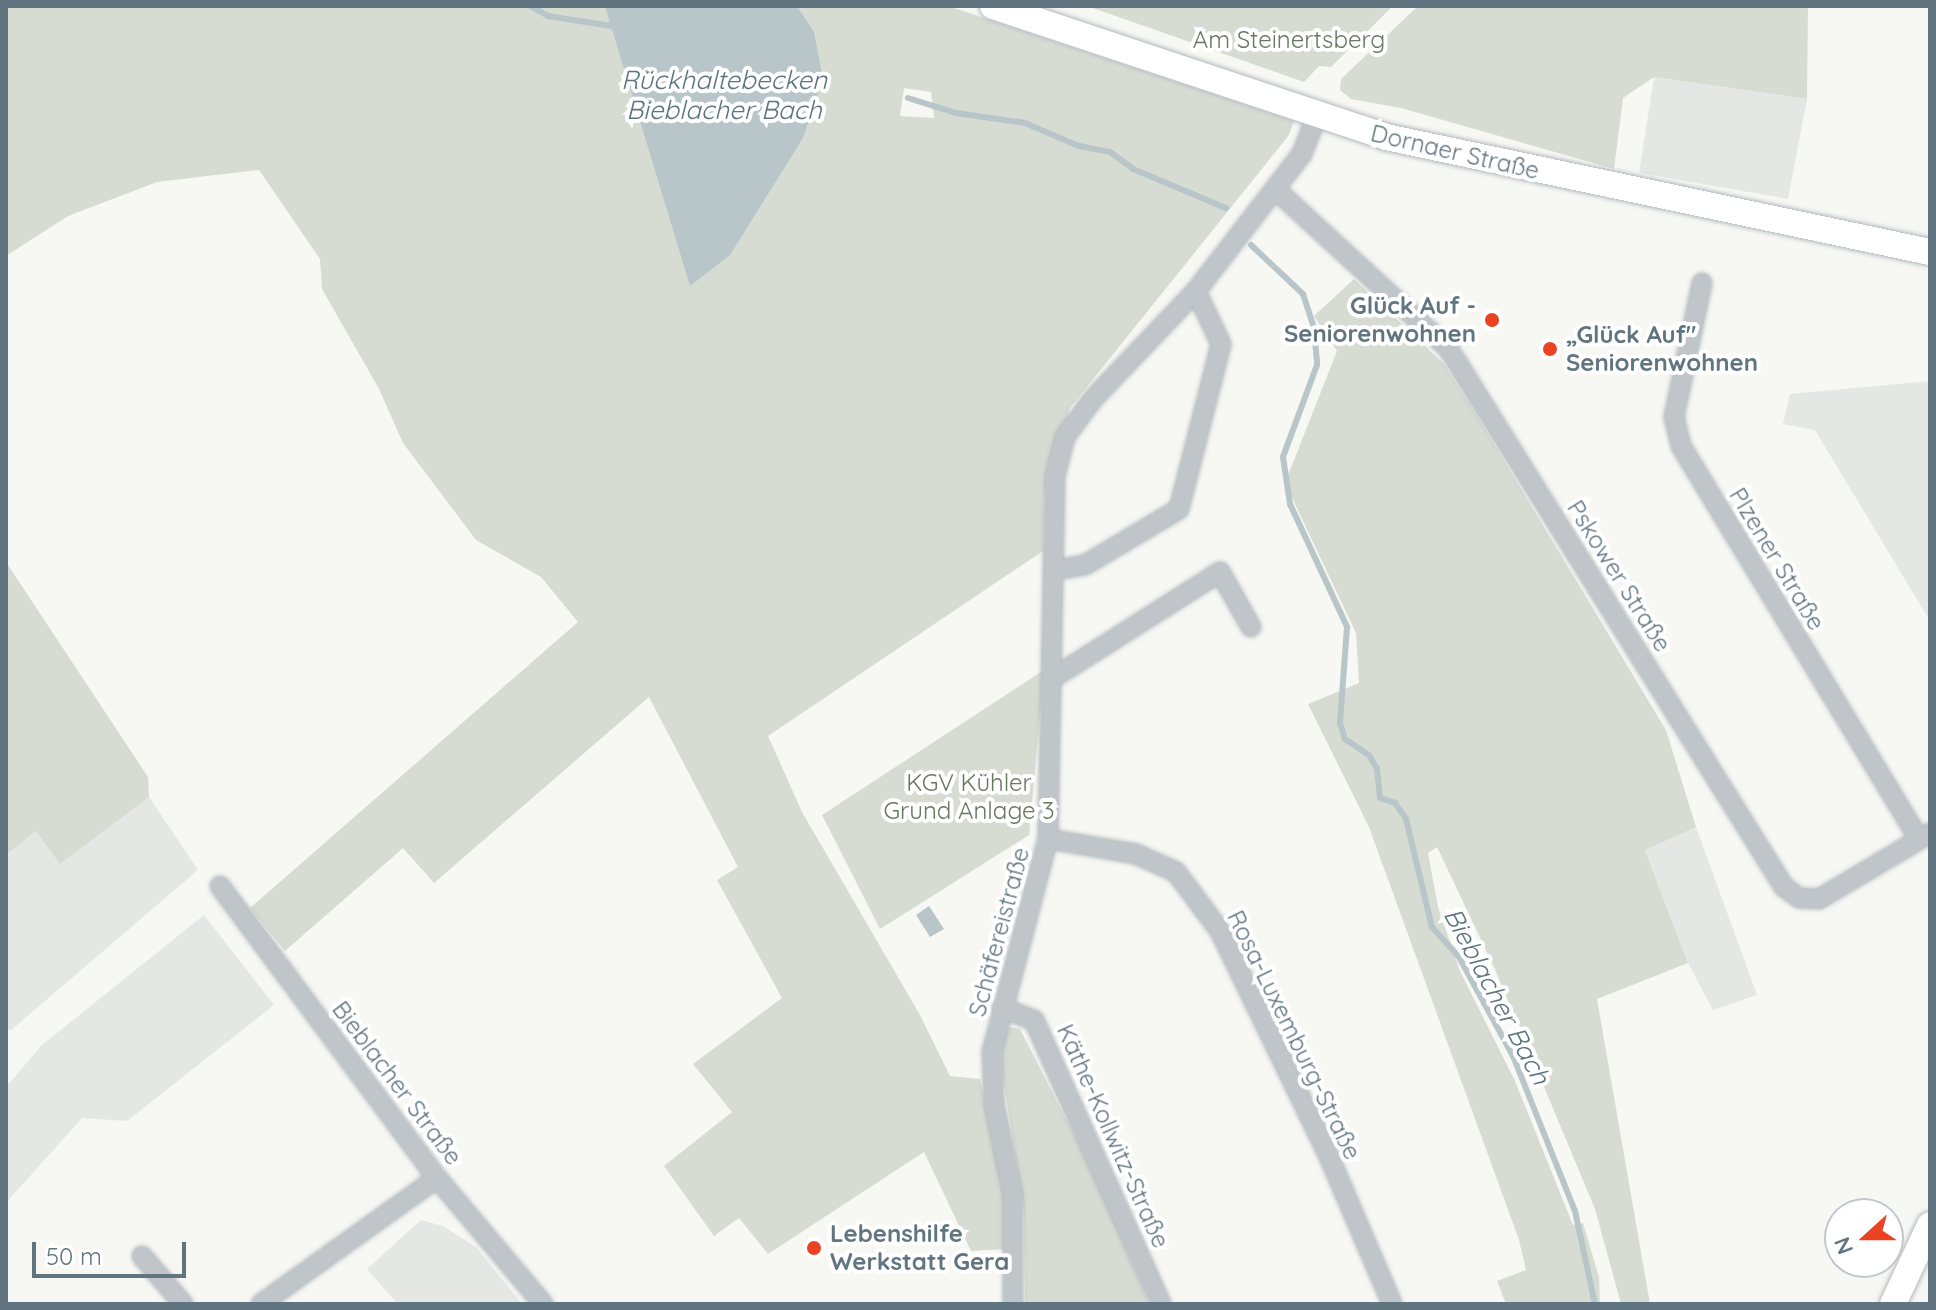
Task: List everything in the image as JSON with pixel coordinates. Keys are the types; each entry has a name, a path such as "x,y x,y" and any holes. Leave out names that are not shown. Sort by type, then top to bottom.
{"main road":[{"name":"Dornaer Straße","path":"993,6 1316,118 1604,186 1930,252"},
{"path":"1893,1304 1930,1225"}],"street":[{"name":"Schäfereistraße","path":"1013,1304 1013,1196 994,1103 992,1052 1048,839 1056,570 1055,476 1065,437 1093,399 1196,291 1302,154 1316,118"},
{"name":"Pskower Straße","path":"1275,189 1448,348 1784,887 1799,898 1819,899 1924,836"},
{"name":"Plzener Straße","path":"1702,283 1674,417 1681,446 1924,836"},
{"path":"1056,570 1085,565 1179,509 1221,344 1196,291"},
{"path":"1053,678 1220,572 1251,627"},
{"name":"Rosa-Luxemburg-Straße","path":"1048,839 1136,854 1176,872 1220,931 1327,1152 1392,1304"},
{"name":"Bieblacher Straße","path":"220,886 437,1178 543,1304"},
{"name":"Käthe-Kollwitz-Straße","path":"1002,1008 1034,1020 1161,1304"},
{"path":"261,1304 437,1178"},
{"path":"142,1256 183,1304"}],"shaded area":[{"path":"1654,77 1807,99 1788,199 1639,173"},
{"path":"1930,381 1930,621 1815,430 1783,424 1790,394"},
{"path":"149,797 198,870 10,1031 6,1026 6,855 36,831 61,863"},
{"path":"1696,827 1757,995 1713,1010 1688,963 1645,849"},
{"path":"204,915 274,1005 127,1121 82,1118 6,1203 6,1087 42,1045"},
{"path":"421,1220 443,1226 476,1247 522,1304 398,1304 367,1269"}],"green space":[{"path":"6,6 948,6 1294,121 1289,135 1070,408 1044,492 1043,551 768,736 802,812 920,1015 950,1076 980,1079 1006,1196 1006,1249 971,1251 924,1152 768,1254 739,1218 714,1236 664,1166 732,1112 693,1064 782,998 717,880 738,867 649,697 434,883 403,848 285,951 250,908 578,622 541,577 476,540 403,443 379,389 322,289 320,259 259,170 157,182 68,216 6,256","holes":["904,88 931,92 934,118 900,116"]},
{"name":"Am Steinertsberg","path":"1087,6 1393,6 1331,67 1319,66 1304,82"},
{"path":"1418,6 1808,6 1807,99 1654,77 1623,98 1614,169 1401,108 1351,99 1340,90 1341,79"},
{"path":"1354,279 1444,364 1479,419 1666,730 1696,827 1645,850 1688,963 1597,999 1650,1304 1621,1304 1595,1209 1494,967 1437,847 1428,853 1438,907 1460,971 1515,1081 1573,1225 1583,1223 1599,1277 1600,1304 1506,1304 1497,1281 1526,1270 1519,1240 1369,827 1308,704 1359,683 1356,633 1285,483 1337,351 1314,316"},
{"path":"6,562 148,777 149,797 60,864 36,831 6,855"},
{"name":"KGV Kühler Grund Anlage 3","path":"1044,670 1029,835 880,929 822,815"},
{"path":"1009,1027 1020,1029 1098,1182 1149,1304 1025,1304 1024,1212 1002,1071 1002,1041"}],"water":[{"name":"Rückhaltebecken Bieblacher Bach","path":"605,6 797,6 814,32 823,79 803,138 730,255 690,286"},
{"path":"929,906 944,929 930,937 916,915"}],"waterway":[{"name":"Bieblacher Bach","path":"530,6 548,16 618,27"},
{"name":"Bieblacher Bach","path":"908,98 956,113 1025,123 1079,146 1110,152 1133,169 1226,208"},
{"name":"Bieblacher Bach","path":"1251,245 1303,294 1314,328 1317,365 1283,457 1290,504 1347,627 1340,723 1345,739 1369,755 1377,769 1380,798 1395,803 1406,819 1432,927 1459,957 1513,1056 1575,1211 1595,1304"}],"place":[{"name":"Glück Auf - Seniorenwohnen","path":"1492,320"},
{"name":"„Glück Auf\" Seniorenwohnen","path":"1550,349"},
{"name":"Lebenshilfe Werkstatt Gera","path":"814,1248"}]}
